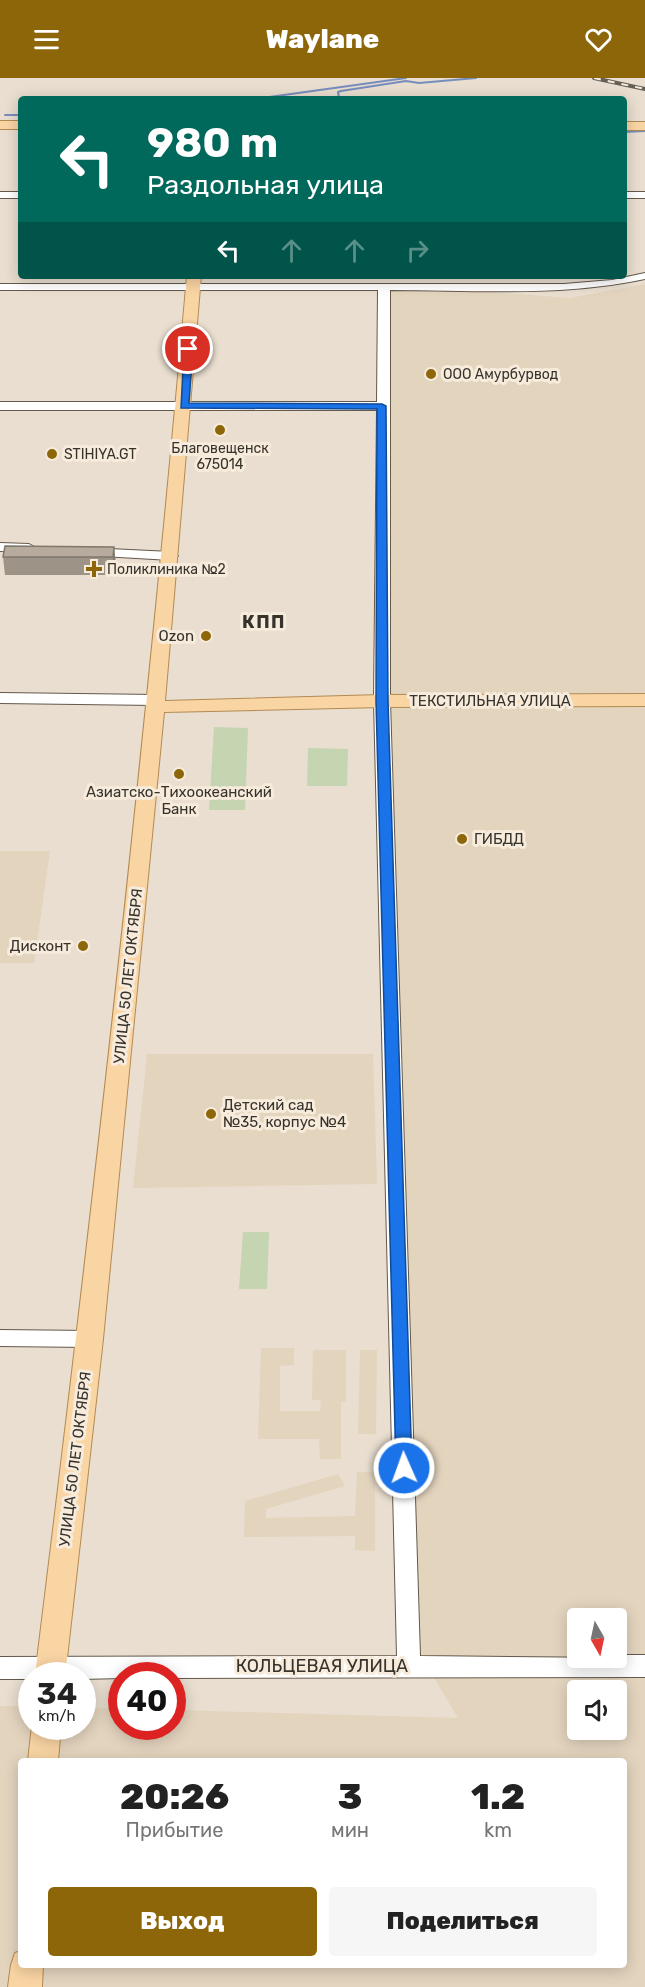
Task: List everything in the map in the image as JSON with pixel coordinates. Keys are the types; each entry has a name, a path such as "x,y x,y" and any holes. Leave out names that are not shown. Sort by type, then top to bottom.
{"main road":[{"path":"0,125 18,125"},
{"path":"627,126 645,126"},
{"name":"УЛИЦА 50 ЛЕТ ОКТЯБРЯ","path":"51,1662 90,1339 156,703 194,281"},
{"name":"ТЕКСТИЛЬНАЯ УЛИЦА","path":"156,703 645,700"},
{"path":"43,1758 45,1740"},
{"path":"25,1987 27,1968"}],"street":[{"path":"0,195 18,195"},
{"path":"627,195 645,195"},
{"path":"0,287 194,281 384,287 457,281 586,286 645,276"},
{"path":"384,287 382,701 410,1666"},
{"path":"0,406 382,406"},
{"path":"0,547 49,549"},
{"path":"72,550 171,556"},
{"name":"ТЕКСТИЛЬНАЯ УЛИЦА","path":"0,698 156,703"},
{"path":"0,1338 90,1339"},
{"name":"КОЛЬЦЕВАЯ УЛИЦА","path":"96,1670 410,1666 645,1666"},
{"name":"КОЛЬЦЕВАЯ УЛИЦА","path":"0,1668 18,1669"}],"shaded area":[{"path":"645,284 645,1987 0,1987 0,1706 18,1706 18,1740 96,1740 96,1708 108,1708 108,1740 186,1740 186,1710 458,1718 405,1629 382,462 389,291 476,291 570,298"},
{"path":"0,851 50,851 34,963 0,963"},
{"path":"147,1054 373,1054 377,1184 133,1188"},
{"path":"261,1348 294,1348 294,1365 280,1366 280,1411 320,1411 321,1400 312,1400 313,1350 346,1350 346,1401 341,1402 341,1459 320,1459 319,1439 258,1439"},
{"path":"360,1350 377,1350 376,1434 358,1434"},
{"path":"357,1472 375,1472 375,1551 355,1550 355,1536 244,1537 245,1501 338,1474 345,1486 266,1509 266,1518 355,1516"}],"green space":[{"path":"214,727 248,728 245,810 209,810"},
{"path":"308,748 348,749 347,786 307,786"},
{"path":"243,1232 269,1232 267,1289 239,1289"}],"building":[{"path":"5,546 114,547 113,557 3,557"}],"waterway":[{"path":"277,96 406,78"},
{"path":"339,96 338,92 341,91 406,81 419,83 476,78"},
{"path":"5,115 18,115"},
{"path":"627,132 645,131"}],"railway":[{"path":"594,78 645,89"}],"place":[{"name":"ООО Амурбурвод","path":"431,374"},
{"name":"Благовещенск 675014","path":"220,430"},
{"name":"STIHIYA.GT","path":"52,454"},
{"name":"Поликлиника №2","path":"94,569"},
{"name":"Ozon","path":"206,636"},
{"name":"Азиатско-Тихоокеанский Банк","path":"179,774"},
{"name":"ГИБДД","path":"462,839"},
{"name":"Дисконт","path":"83,946"},
{"name":"Детский сад №35, корпус №4","path":"211,1114"}],"district":[{"name":"КПП","path":"264,622"}],"route":[{"path":"188,349 184,406 382,406 382,701 404,1468"}]}
